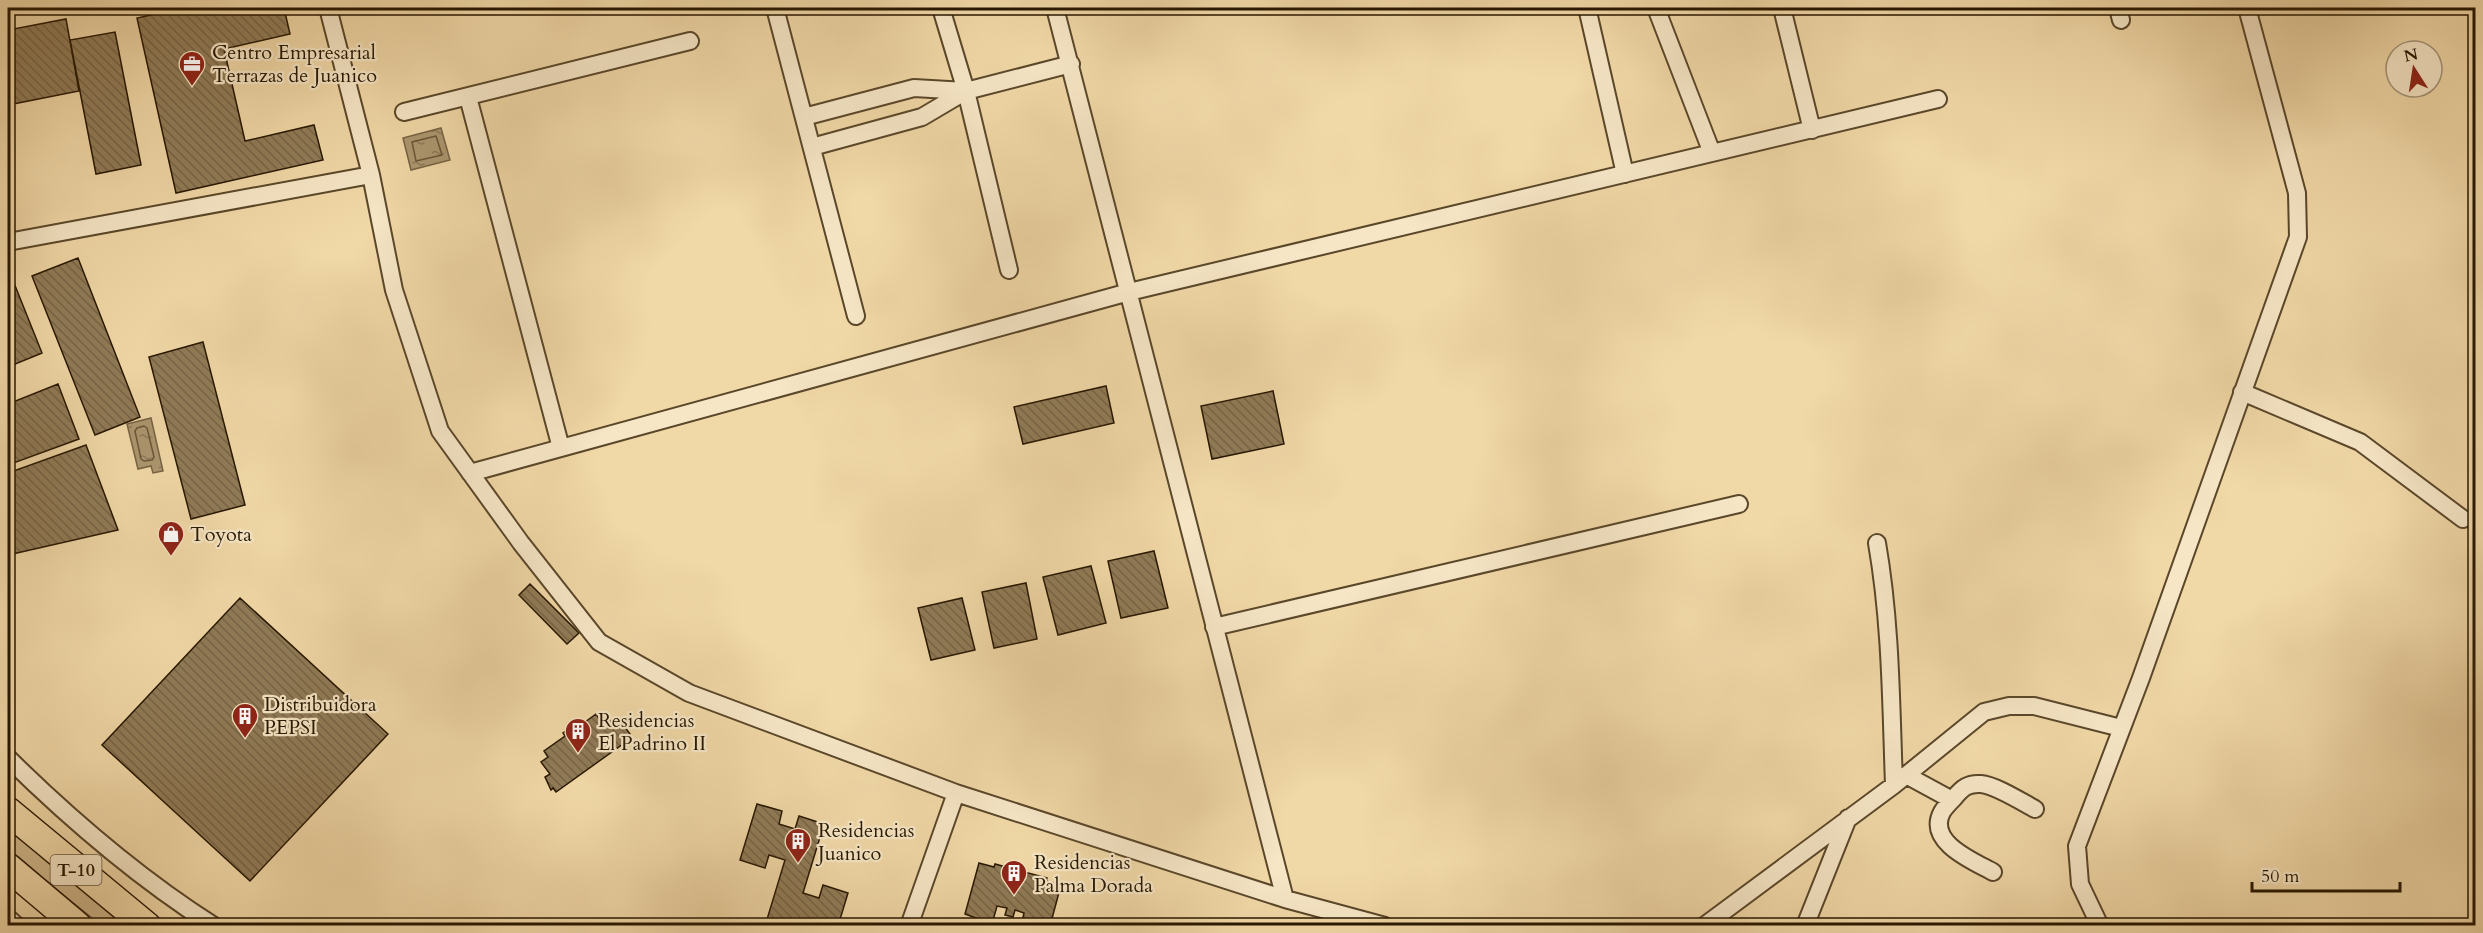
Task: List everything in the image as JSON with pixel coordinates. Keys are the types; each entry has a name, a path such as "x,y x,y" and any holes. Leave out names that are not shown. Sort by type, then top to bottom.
{"highway":[{"name":"T-10","path":"8,811 147,926"},
{"name":"T-10","path":"8,867 78,926"}],"street":[{"path":"328,8 371,175 394,290 440,431 521,543 599,642 689,693 956,793 1285,899 1385,926"},
{"path":"775,8 856,316"},
{"path":"941,8 966,91 1009,270"},
{"path":"1055,8 1285,899"},
{"path":"1656,8 1712,153"},
{"path":"1782,8 1812,129"},
{"path":"2100,926 2080,884 2077,846 2141,678 2298,237 2297,193 2247,8"},
{"path":"1588,12 1625,174"},
{"path":"404,112 690,41"},
{"path":"812,147 922,117 966,91 1071,64"},
{"path":"804,117 914,88 966,91"},
{"path":"468,97 561,448"},
{"path":"470,473 1129,292 1938,99"},
{"path":"8,242 371,175"},
{"path":"2242,392 2360,442 2463,519"},
{"path":"1214,627 1739,504"},
{"path":"1877,543 1885,585 1900,780"},
{"path":"1704,926 1900,780 1984,712 2009,706 2034,706 2121,728"},
{"path":"8,758 81,824 188,909 214,926"},
{"path":"1900,780 1952,800"},
{"path":"1993,872 1955,851 1944,838 1939,825 1941,813 1963,787 1984,784 2036,809"},
{"path":"909,926 956,793"},
{"path":"1805,926 1848,818"},
{"path":"8,918 17,926"}],"shaded area":[{"path":"8,821 134,925 101,925 8,851"}],"water":[{"path":"441,128 450,160 411,170 403,138"},
{"path":"151,418 163,471 153,473 151,466 138,469 127,424"}],"building":[{"name":"Centro Empresarial Terrazas de Juanico","path":"183,8 284,8 290,34 224,49 245,141 314,125 323,160 176,193 137,18"},
{"path":"66,19 79,91 8,105 8,30"},
{"path":"115,32 141,165 96,174 70,40"},
{"path":"78,258 140,417 95,435 32,276"},
{"path":"12,278 42,353 8,367 8,280"},
{"path":"203,342 245,505 191,519 149,357"},
{"path":"58,384 79,439 8,465 8,404"},
{"path":"1106,386 1114,423 1023,444 1014,407"},
{"path":"1273,391 1284,444 1212,459 1201,406"},
{"path":"86,445 118,530 8,555 8,473"},
{"path":"1154,551 1168,608 1121,618 1108,561"},
{"path":"1091,566 1106,623 1058,635 1043,577"},
{"path":"1026,583 1037,639 994,648 982,592"},
{"path":"530,584 579,633 567,644 519,595"},
{"name":"Distribuidora PEPSI","path":"240,598 388,734 250,881 102,745"},
{"path":"962,598 975,650 931,660 918,608"},
{"name":"Residencias El Padrino II","path":"596,714 600,720 607,716 615,727 620,724 622,728 624,726 630,734 628,736 630,739 556,792 553,788 551,790 545,777 550,774 541,762 548,757 544,751 565,736 563,733 572,727 574,730"},
{"name":"Residencias Juanico","path":"757,804 782,811 779,824 795,829 799,816 824,824 803,893 819,898 823,885 848,893 838,926 765,926 785,860 769,855 765,868 740,860"},
{"name":"Residencias Palma Dorada","path":"979,863 994,867 995,864 1047,878 1046,881 1061,885 1050,926 1021,926 1024,913 1015,910 1013,917 1005,915 1007,908 997,906 992,924 965,914"}],"place":[{"name":"Centro Empresarial Terrazas de Juanico","path":"192,87"},
{"name":"Toyota","path":"171,557"},
{"name":"Distribuidora PEPSI","path":"245,739"},
{"name":"Residencias El Padrino II","path":"578,754"},
{"name":"Residencias Juanico","path":"798,864"},
{"name":"Residencias Palma Dorada","path":"1014,896"}]}
